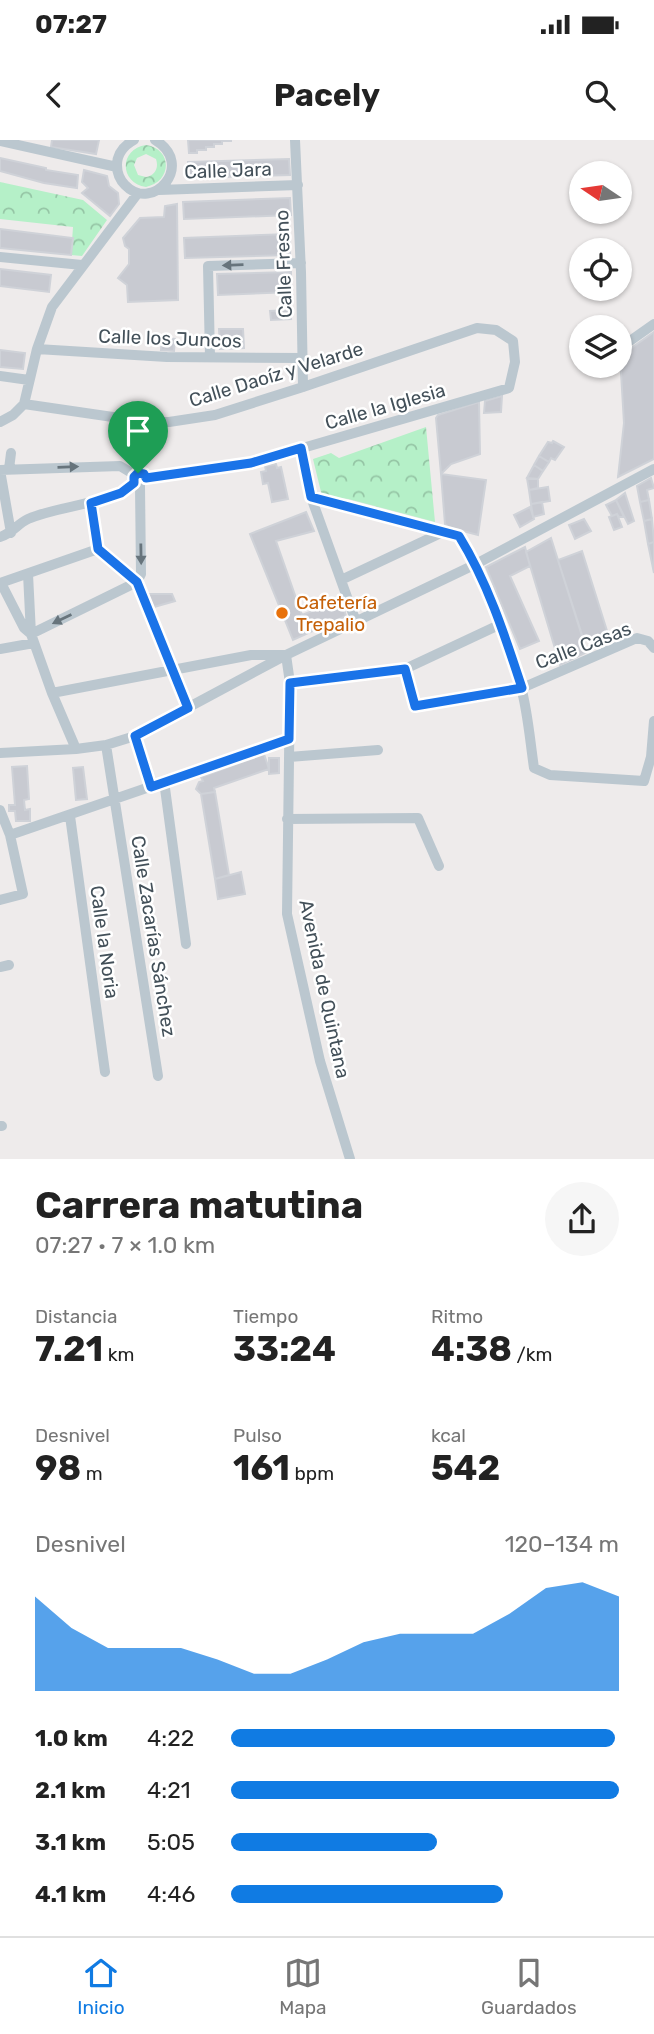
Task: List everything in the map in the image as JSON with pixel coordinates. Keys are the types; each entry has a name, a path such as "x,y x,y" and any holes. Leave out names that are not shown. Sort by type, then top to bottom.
{"street":[{"path":"0,422 13,415 24,404 37,349 52,307 138,193 123,183 117,167 121,150 134,140"},
{"path":"155,140 169,153 172,163 167,183 159,190"},
{"name":"Calle Fresno","path":"295,140 303,387"},
{"path":"0,141 117,167"},
{"name":"Calle Jara","path":"138,193 298,185"},
{"path":"0,257 82,265"},
{"path":"210,357 208,266 301,263"},
{"path":"632,340 654,324"},
{"name":"Calle Daoíz y Velarde","path":"24,404 147,422 169,422 215,415 477,328 496,330 513,341 514,362 509,388"},
{"name":"Calle los Juncos","path":"37,349 167,357 303,358"},
{"path":"0,376 29,380"},
{"name":"Calle la Iglesia","path":"8,519 26,520 91,503 121,493 139,481 251,463 509,388"},
{"path":"301,448 311,497 356,622"},
{"path":"5,535 8,519 3,469 11,453"},
{"path":"0,649 32,639 137,582 141,573 139,481 120,466 3,469"},
{"path":"0,753 76,750 135,736 286,655 476,564 654,469"},
{"path":"311,497 459,536 476,564 501,624 522,688 534,768 550,775 644,781 651,757 654,721"},
{"path":"91,503 98,549 137,582 188,708"},
{"name":"Calle la Iglesia","path":"5,535 26,520"},
{"path":"341,580 443,532"},
{"path":"76,750 32,639 0,583 98,549"},
{"path":"28,574 32,639"},
{"path":"290,683 405,669 501,624"},
{"name":"Calle Casas","path":"522,688 637,638 648,641 654,648"},
{"path":"52,693 251,655 286,655"},
{"name":"Avenida de Quintana","path":"286,655 290,683 287,914 320,1061 350,1159"},
{"path":"405,669 415,706 522,688"},
{"path":"135,736 151,787"},
{"path":"10,835 289,739"},
{"name":"Calle Zacarías Sánchez","path":"106,745 158,1076"},
{"path":"289,757 378,750"},
{"path":"164,781 186,944"},
{"path":"0,810 10,835 23,894 0,900"},
{"name":"Calle la Noria","path":"70,816 105,1072"},
{"path":"287,819 418,818 439,866"}],"green space":[{"path":"146,145 155,148 165,159 165,173 155,184 146,187 137,184 127,173 127,159 137,148","holes":["146,154 156,159 157,168 154,173 146,177 138,175 134,165 137,158"]},
{"path":"0,182 83,200 107,220 82,256 71,255 73,227 0,219"},
{"path":"426,427 435,522 348,499 322,496 313,459 331,453 339,458"}],"building":[{"path":"52,140 99,140 96,154 51,147"},
{"path":"188,140 231,141 222,141 222,144 214,144 214,147 206,147 206,150 189,153"},
{"path":"0,158 78,175 77,188 44,183 0,171"},
{"path":"289,159 290,175 188,178 188,162"},
{"path":"84,170 107,176 109,186 118,193 119,204 110,216 82,193 88,188 82,182"},
{"path":"290,198 291,215 184,219 183,202"},
{"path":"177,204 178,300 128,302 127,285 118,278 129,264 129,249 123,238 140,218 164,217 165,206"},
{"path":"0,229 73,238 71,255 0,248"},
{"path":"290,234 290,255 185,258 184,238"},
{"path":"0,269 51,275 49,292 0,286"},
{"path":"291,272 291,292 218,295 217,274"},
{"path":"290,310 291,319 271,320 270,311"},
{"path":"219,329 243,329 244,348 220,349"},
{"path":"654,332 654,459 618,477 624,423 621,378 632,378 632,348"},
{"path":"162,338 175,339 174,351 161,350"},
{"path":"0,350 25,353 23,369 0,367"},
{"path":"502,396 501,412 484,413 485,401"},
{"path":"479,402 480,454 451,464 441,474 436,418 438,415"},
{"path":"553,441 564,447 555,460 551,458 549,462 539,456 548,442"},
{"path":"539,456 549,462 543,471 534,465"},
{"path":"276,464 277,468 281,467 288,499 272,502 268,483 263,484 261,472 266,471 265,466"},
{"path":"534,465 543,471 538,479 527,478"},
{"path":"441,474 486,480 478,535 445,524"},
{"path":"527,478 538,479 538,488 529,490"},
{"path":"651,478 654,488 647,490 649,500 640,502 637,486"},
{"path":"548,487 550,501 531,504 529,490"},
{"path":"625,493 634,521 628,524 616,500"},
{"path":"616,500 624,517 617,514 612,516 606,505"},
{"path":"649,500 652,519 644,521 640,502"},
{"path":"542,502 544,514 533,517 531,504"},
{"path":"530,507 534,519 520,527 514,515"},
{"path":"306,512 314,531 276,541 302,615 341,600 346,616 293,640 250,534"},
{"path":"617,514 622,527 614,530 609,517"},
{"path":"584,519 591,531 575,539 569,525"},
{"path":"652,519 654,542 648,544 644,521"},
{"path":"551,538 587,652 560,665 526,552"},
{"path":"654,542 654,573 648,544"},
{"path":"525,547 530,566 510,576 539,641 520,649 486,567"},
{"path":"582,551 608,634 584,641 558,560"},
{"path":"147,594 172,594 175,601 154,607"},
{"path":"264,754 269,769 214,788 215,792 201,794 196,789 199,782 203,781 201,777"},
{"path":"269,758 279,758 279,773 269,774"},
{"path":"27,766 29,799 24,800 25,810 30,809 30,821 16,821 15,811 9,811 9,805 15,805 12,767"},
{"path":"83,767 87,799 76,800 73,768"},
{"path":"215,792 229,875 215,879 201,794"},
{"path":"241,872 245,894 218,899 215,879"}],"place":[{"name":"Cafetería Trepalio","path":"282,613"}],"route":[{"path":"301,448 311,497 459,536 476,564 501,624 522,688 415,706 405,669 290,683 289,739 151,787 135,736 188,708 137,582 98,549 91,503 121,493 134,483 134,477 138,473 144,474 146,478 251,463 301,448"}]}
